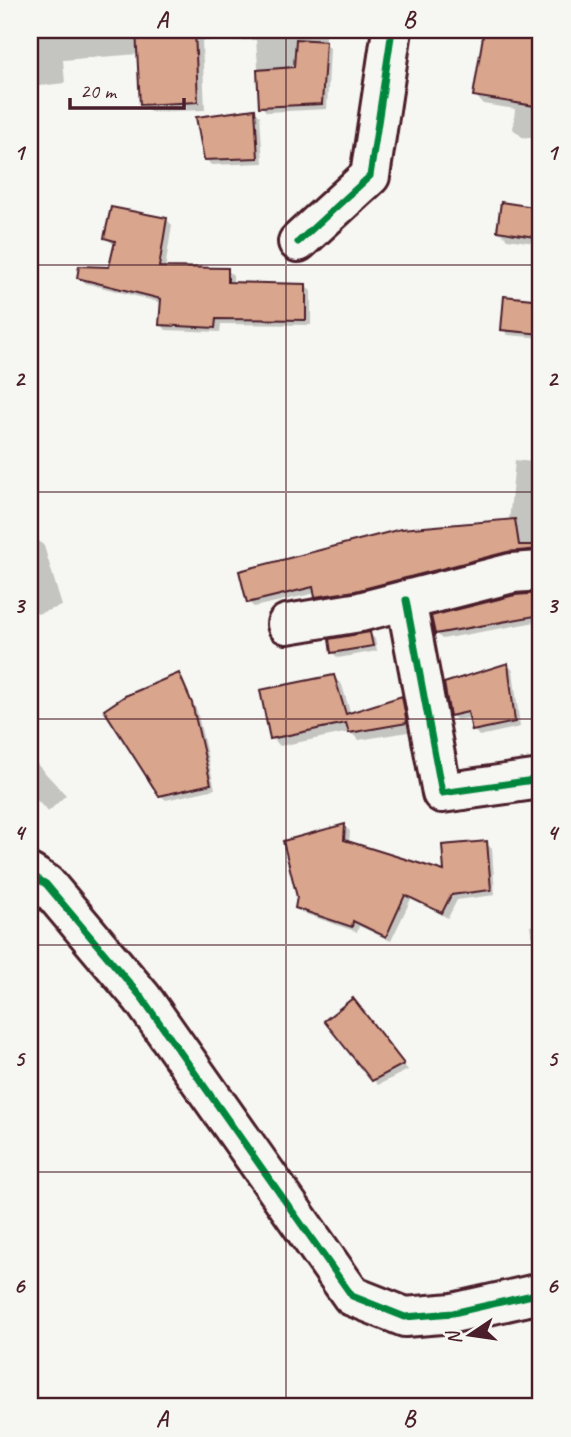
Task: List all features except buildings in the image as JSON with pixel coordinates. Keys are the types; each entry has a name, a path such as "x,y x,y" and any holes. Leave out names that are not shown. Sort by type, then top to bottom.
{"street":[{"path":"298,242 370,176 392,30"},
{"path":"287,624 406,600 512,573 541,571"},
{"path":"406,600 442,793 541,779"},
{"path":"30,874 46,884 142,998 352,1296 405,1317 453,1313 541,1293"}],"cycle path":[{"path":"298,242 370,176 392,30"},
{"path":"406,600 442,793 541,779"},
{"path":"30,874 46,884 142,998 352,1296 405,1317 453,1313 541,1293"}]}
